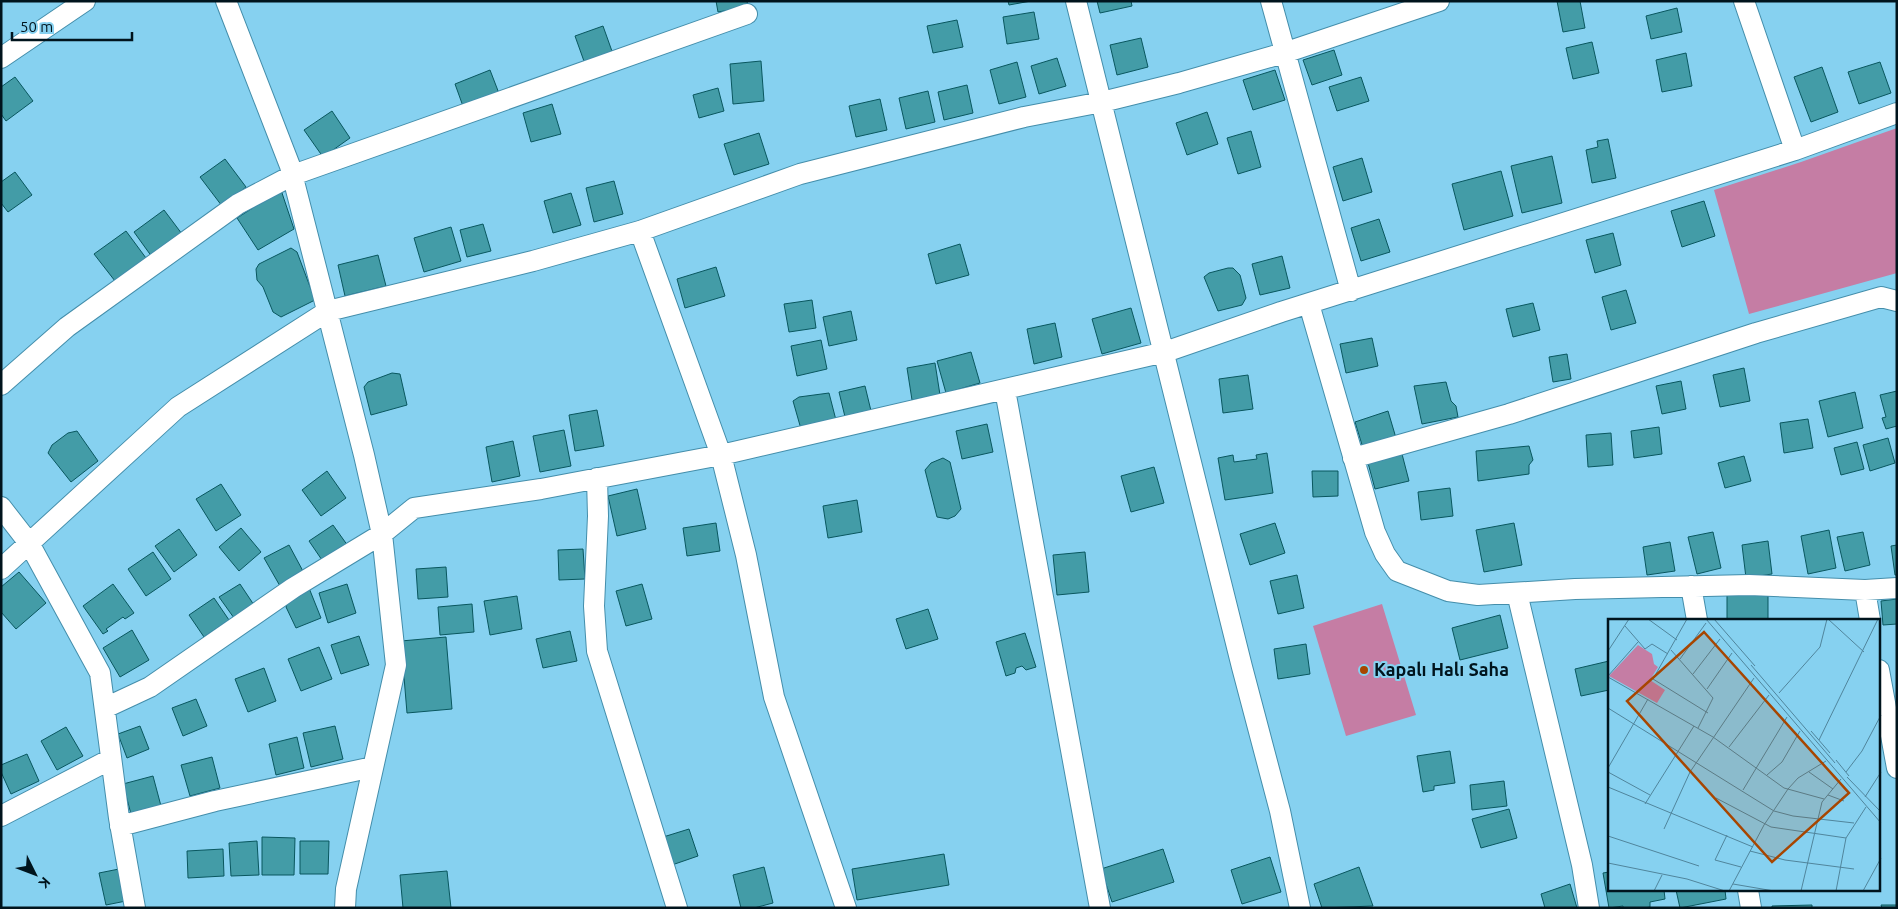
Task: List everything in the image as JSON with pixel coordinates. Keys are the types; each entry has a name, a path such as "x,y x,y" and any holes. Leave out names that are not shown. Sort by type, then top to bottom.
{"street":[{"path":"1,58 84,1"},
{"path":"226,1 293,175 364,455 382,534 396,665 346,889 345,908"},
{"path":"1076,1 1242,667 1280,811 1300,908"},
{"path":"1271,1 1351,291"},
{"path":"1,568 178,407 328,311 533,261 640,231 800,174 1024,117 1102,102 1179,83 1284,52 1440,1"},
{"path":"1744,1 1795,150"},
{"path":"1,385 67,327 238,204 293,175 747,14"},
{"path":"105,708 150,687 293,588 382,534 414,508 541,489 721,455 1165,352 1309,304 1795,150 1897,113"},
{"path":"640,231 721,455 746,555 774,697 846,908"},
{"path":"1352,458 1509,414 1804,319 1881,297 1897,301"},
{"path":"1309,304 1352,458 1375,532 1385,554 1396,571 1448,591 1478,595 1575,589 1749,585 1865,590 1897,588"},
{"path":"1005,390 1100,908"},
{"path":"597,478 598,516 594,606 597,651 677,908"},
{"path":"1,507 29,543 100,673 120,826 135,908"},
{"path":"1690,586 1697,619"},
{"path":"1865,590 1870,619"},
{"path":"1517,593 1582,865 1589,908"},
{"path":"1880,675 1897,768"},
{"path":"1,816 111,759"},
{"path":"120,826 215,801 373,767"},
{"path":"1748,892 1751,908"}],"shaded area":[{"path":"1897,128 1897,273 1749,314 1714,190"},
{"name":"Kapalı Halı Saha","path":"1382,604 1416,715 1346,736 1313,626"}],"building":[{"path":"716,1 747,1 748,7 718,12"},
{"path":"1008,1 1031,1 1009,5"},
{"path":"1097,1 1131,1 1132,6 1100,13"},
{"path":"1557,1 1580,1 1585,28 1563,32"},
{"path":"1677,8 1682,32 1651,39 1646,16"},
{"path":"1034,12 1039,39 1007,44 1003,17"},
{"path":"957,20 963,47 933,53 927,26"},
{"path":"603,26 613,54 585,64 575,36"},
{"path":"1141,38 1148,67 1117,75 1110,45"},
{"path":"1592,42 1599,73 1573,79 1566,48"},
{"path":"1334,50 1342,75 1312,85 1303,60"},
{"path":"1686,53 1692,86 1662,92 1656,60"},
{"path":"1057,58 1066,86 1039,94 1031,66"},
{"path":"761,61 764,101 733,104 730,64"},
{"path":"1017,62 1026,97 999,104 990,70"},
{"path":"1880,62 1891,93 1859,104 1848,72"},
{"path":"1822,67 1838,112 1811,122 1794,77"},
{"path":"490,70 500,96 464,109 455,84"},
{"path":"1275,70 1285,100 1253,110 1243,80"},
{"path":"15,77 33,101 6,121 1,114 1,87"},
{"path":"1361,77 1369,101 1337,111 1329,87"},
{"path":"967,85 973,113 944,120 938,92"},
{"path":"718,88 724,111 699,118 693,95"},
{"path":"928,91 935,122 906,129 899,98"},
{"path":"880,99 887,130 856,137 849,106"},
{"path":"552,104 561,134 531,142 523,113"},
{"path":"332,111 350,138 323,157 304,130"},
{"path":"1207,112 1218,144 1187,155 1176,123"},
{"path":"1251,131 1261,167 1238,174 1227,138"},
{"path":"759,133 769,164 734,175 724,144"},
{"path":"1608,139 1616,178 1592,183 1586,150 1598,147 1597,141"},
{"path":"1552,156 1562,203 1522,213 1511,166"},
{"path":"1362,158 1372,192 1343,201 1333,167"},
{"path":"225,159 246,187 222,206 200,177"},
{"path":"1501,171 1513,216 1464,230 1452,184"},
{"path":"15,172 32,195 8,212 1,203 1,182"},
{"path":"614,181 623,214 594,222 586,188"},
{"path":"281,190 294,229 258,250 237,218"},
{"path":"571,193 581,225 553,233 544,201"},
{"path":"1704,201 1715,236 1682,247 1671,211"},
{"path":"164,210 182,234 152,257 134,232"},
{"path":"1379,219 1390,252 1361,261 1351,228"},
{"path":"483,224 491,251 467,257 460,230"},
{"path":"451,227 461,261 424,272 414,238"},
{"path":"126,231 146,258 115,281 94,254"},
{"path":"1613,233 1621,265 1595,273 1586,240"},
{"path":"960,244 969,275 936,284 928,254"},
{"path":"291,248 297,252 315,300 281,317 273,312 263,287 257,280 256,269 259,264"},
{"path":"378,255 386,286 345,296 338,265"},
{"path":"1282,256 1290,288 1260,295 1252,264"},
{"path":"716,267 725,296 685,308 677,279"},
{"path":"1233,268 1240,275 1246,298 1242,305 1218,311 1204,277 1209,273"},
{"path":"1626,290 1636,323 1611,330 1602,297"},
{"path":"812,300 816,328 789,332 784,304"},
{"path":"1533,303 1540,330 1513,337 1506,309"},
{"path":"1131,308 1141,343 1102,354 1092,319"},
{"path":"851,311 857,340 829,346 823,317"},
{"path":"1055,323 1062,357 1034,364 1027,329"},
{"path":"1372,338 1378,366 1346,373 1340,344"},
{"path":"821,340 827,369 797,376 791,346"},
{"path":"971,352 980,383 946,393 937,361"},
{"path":"1567,354 1571,379 1553,382 1549,357"},
{"path":"935,363 940,395 912,400 907,368"},
{"path":"1744,368 1750,401 1720,407 1713,375"},
{"path":"392,373 400,374 407,405 371,415 364,387 368,382"},
{"path":"1248,375 1253,409 1223,413 1219,379"},
{"path":"1681,381 1686,409 1662,414 1656,386"},
{"path":"1446,382 1451,401 1456,406 1458,417 1422,424 1414,386"},
{"path":"865,386 872,415 846,421 839,392"},
{"path":"1897,391 1897,426 1886,429 1882,418 1886,417 1880,395"},
{"path":"1855,392 1863,428 1828,437 1819,401"},
{"path":"829,393 837,424 801,429 793,401 799,397"},
{"path":"597,410 604,446 575,451 569,415"},
{"path":"1388,411 1396,438 1363,448 1355,422"},
{"path":"1808,419 1813,448 1784,453 1780,423"},
{"path":"987,424 993,452 962,459 956,431"},
{"path":"1659,427 1662,454 1634,458 1631,431"},
{"path":"564,430 571,466 540,472 533,436"},
{"path":"77,431 98,461 71,482 48,453 52,445 68,433"},
{"path":"1611,433 1613,465 1588,467 1586,435"},
{"path":"1888,438 1895,463 1870,471 1863,445"},
{"path":"513,441 520,476 492,482 486,447"},
{"path":"1857,442 1864,469 1841,475 1834,448"},
{"path":"1529,446 1533,460 1529,465 1529,474 1478,481 1476,451"},
{"path":"1267,453 1273,493 1225,500 1218,458 1233,455 1234,462 1257,459 1256,455"},
{"path":"1402,454 1409,481 1375,489 1368,463"},
{"path":"1744,456 1751,481 1725,488 1718,463"},
{"path":"943,458 950,462 961,509 955,516 948,519 937,517 925,470 931,463"},
{"path":"1154,467 1164,503 1131,512 1121,476"},
{"path":"327,471 346,498 321,516 302,490"},
{"path":"1312,471 1338,471 1338,496 1313,497"},
{"path":"221,484 241,515 216,531 196,499"},
{"path":"1450,488 1453,516 1421,520 1418,492"},
{"path":"637,489 646,529 617,536 608,496"},
{"path":"857,500 862,532 828,538 823,506"},
{"path":"716,523 720,551 687,556 683,528"},
{"path":"1275,523 1285,553 1250,565 1240,534"},
{"path":"1514,523 1522,565 1484,572 1476,530"},
{"path":"333,525 348,546 324,563 309,541"},
{"path":"241,528 261,552 239,571 219,547"},
{"path":"179,529 197,555 174,572 155,546"},
{"path":"1829,530 1836,568 1808,574 1801,536"},
{"path":"1713,532 1721,568 1697,574 1688,537"},
{"path":"1863,532 1870,565 1845,571 1837,537"},
{"path":"1768,541 1772,574 1746,578 1742,545"},
{"path":"1670,542 1675,571 1647,575 1643,547"},
{"path":"289,545 304,573 280,586 264,558"},
{"path":"1897,545 1897,575 1895,575 1891,546"},
{"path":"583,549 585,579 559,580 558,550"},
{"path":"153,552 171,579 146,596 128,569"},
{"path":"1085,552 1089,592 1057,595 1053,555"},
{"path":"446,567 448,597 418,599 416,569"},
{"path":"19,572 46,603 16,629 1,612 1,587"},
{"path":"1297,575 1304,608 1278,614 1270,581"},
{"path":"113,584 134,613 125,619 123,617 106,629 108,631 103,634 83,606"},
{"path":"240,584 254,605 234,618 219,597"},
{"path":"347,584 356,613 328,623 319,593"},
{"path":"642,584 652,619 626,626 616,591"},
{"path":"309,588 321,618 296,628 286,607 288,602"},
{"path":"1768,594 1768,619 1727,619 1727,595"},
{"path":"517,596 522,629 490,635 484,601"},
{"path":"214,598 229,620 204,637 189,615"},
{"path":"1897,599 1897,624 1883,625 1881,601"},
{"path":"472,604 474,632 440,635 438,607"},
{"path":"928,609 938,639 906,649 896,619"},
{"path":"1500,615 1508,648 1460,660 1452,628"},
{"path":"132,630 149,660 120,677 103,648"},
{"path":"570,631 577,661 543,668 536,639"},
{"path":"1025,633 1036,667 1026,670 1022,666 1016,668 1015,673 1006,676 996,642"},
{"path":"359,636 369,665 341,674 331,645"},
{"path":"446,637 452,709 407,713 401,641"},
{"path":"1306,644 1310,674 1278,679 1274,649"},
{"path":"319,647 332,679 301,691 288,659"},
{"path":"1608,661 1608,690 1581,696 1575,669"},
{"path":"264,668 276,701 248,712 235,679"},
{"path":"196,699 207,726 183,736 172,708"},
{"path":"140,726 149,749 127,758 118,734"},
{"path":"335,726 343,759 311,767 303,733"},
{"path":"66,727 83,756 57,770 41,741"},
{"path":"297,737 304,768 276,775 269,744"},
{"path":"1450,751 1455,783 1434,786 1434,790 1423,792 1417,756"},
{"path":"27,754 39,781 11,794 1,772 1,765"},
{"path":"212,757 220,788 190,796 181,765"},
{"path":"153,776 161,806 131,814 123,784"},
{"path":"1504,781 1507,806 1472,810 1470,785"},
{"path":"1509,809 1517,838 1481,848 1472,819"},
{"path":"689,829 698,856 669,866 660,838"},
{"path":"262,837 295,838 294,875 262,875"},
{"path":"257,841 259,875 231,876 229,843"},
{"path":"300,841 329,841 328,874 300,874"},
{"path":"223,849 224,876 188,878 187,851"},
{"path":"1163,849 1174,882 1112,902 1101,869"},
{"path":"944,854 949,885 857,900 852,869"},
{"path":"1270,857 1281,892 1242,904 1231,870"},
{"path":"764,867 773,903 754,908 741,908 733,875"},
{"path":"1359,867 1373,906 1322,908 1314,884"},
{"path":"119,869 126,901 106,905 99,873"},
{"path":"447,871 451,908 403,908 400,875"},
{"path":"1608,872 1608,892 1664,892 1665,899 1650,902 1650,907 1644,908 1623,908 1623,906 1609,908 1603,873"},
{"path":"1570,884 1577,908 1545,908 1541,894"},
{"path":"1676,892 1725,892 1726,899 1680,908"},
{"path":"1812,905 1812,908 1772,908 1772,906"},
{"path":"1881,905 1897,905 1897,908 1882,908"}],"place":[{"name":"Kapalı Halı Saha","path":"1364,670"}]}
